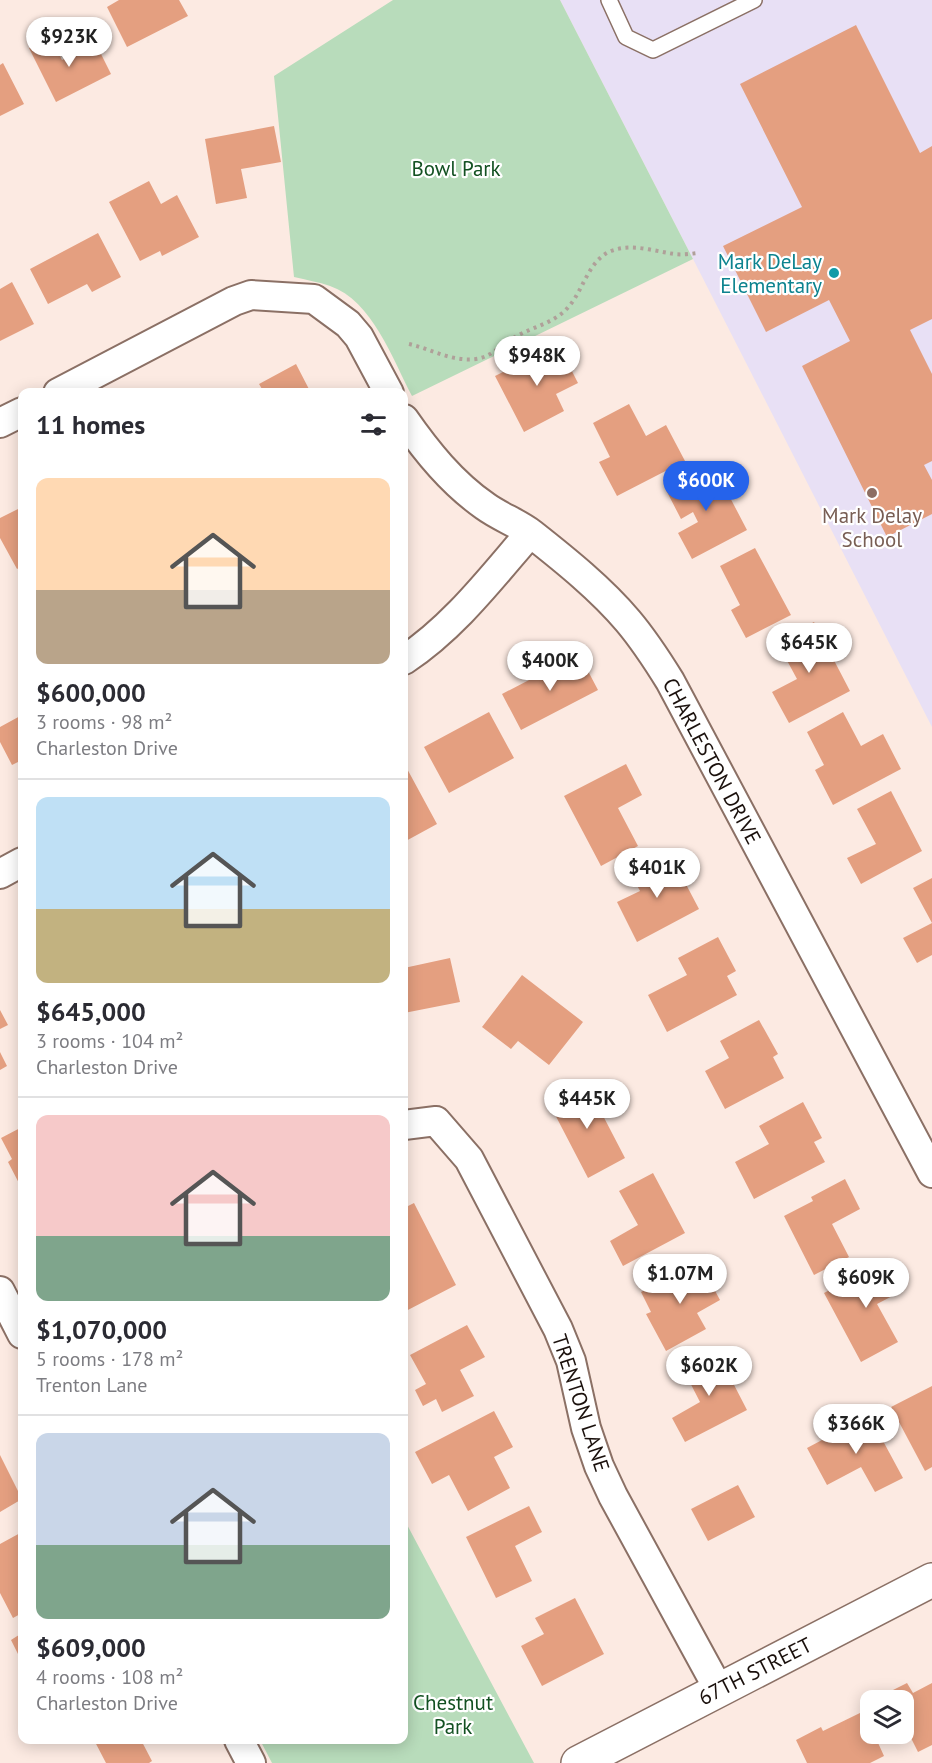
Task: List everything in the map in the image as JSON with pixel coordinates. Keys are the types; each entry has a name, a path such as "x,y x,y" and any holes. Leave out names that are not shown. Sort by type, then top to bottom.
{"street":[{"path":"68,388 251,295 314,299 348,324 359,337 386,388"},
{"path":"0,423 18,414"},
{"name":"CHARLESTON DRIVE","path":"408,425 429,456 461,488 486,507 530,533 603,595 649,647 670,681 932,1173"},
{"path":"408,657 434,638 462,612 530,533"},
{"path":"0,874 18,864"},
{"name":"TRENTON LANE","path":"408,1124 436,1121 469,1160 558,1329 571,1361 585,1428 613,1496 719,1690"},
{"path":"0,1291 18,1318"},
{"name":"67TH STREET","path":"578,1763 932,1580"},
{"path":"241,1744 251,1763"}],"lane":[{"path":"609,0 626,37 653,50 754,0"}],"path":[{"path":"409,344 442,356 475,359 494,353 514,337 554,320 570,306 602,256 613,250 633,248 651,249 677,255 697,253"}],"shaded area":[{"name":"Mark Delay School","path":"560,0 932,0 932,727 693,259"}],"green space":[{"name":"Bowl Park","path":"393,0 560,0 693,259 412,396 380,333 358,304 345,293 330,286 294,277 274,76"},
{"name":"Chestnut Park","path":"408,1527 534,1763 272,1763 262,1744 408,1744"}],"building":[{"path":"119,0 179,0 188,16 127,47 107,7"},
{"name":"Mark DeLay Elementary","path":"856,25 920,153 932,146 932,319 910,330 932,374 932,461 924,465 932,480 932,514 887,537 802,366 850,341 829,300 766,332 723,246 802,207 740,84"},
{"path":"51,37 62,60 96,44 111,74 56,102 29,48"},
{"path":"3,63 24,104 0,116 0,65"},
{"path":"274,126 281,162 241,169 247,198 216,204 205,139"},
{"path":"149,181 161,204 177,195 199,237 162,256 160,251 140,261 109,202"},
{"path":"98,233 121,277 92,292 87,284 48,304 30,269"},
{"path":"12,282 34,324 0,341 0,289"},
{"path":"558,344 578,383 556,394 564,411 524,432 495,376"},
{"path":"296,364 308,388 261,388 259,384"},
{"path":"629,404 646,436 666,425 685,461 617,496 599,462 610,457 593,423"},
{"path":"713,465 747,530 692,559 678,533 698,522 693,512 681,519 666,490"},
{"path":"18,509 17,569 0,538 0,518"},
{"path":"755,548 791,615 746,638 731,610 740,605 720,566"},
{"path":"814,622 850,691 789,723 772,692 797,679 777,642"},
{"path":"579,654 598,690 521,730 502,694"},
{"path":"489,712 514,758 449,793 424,747"},
{"path":"843,712 861,746 883,734 901,769 833,805 815,770 824,765 807,732"},
{"path":"18,717 18,762 12,765 0,742 0,727"},
{"path":"626,764 642,795 618,808 638,846 601,866 564,796"},
{"path":"408,771 437,824 408,840"},
{"path":"891,791 922,851 861,884 847,858 876,844 857,809"},
{"path":"670,854 699,909 637,942 617,902 640,891 631,874"},
{"path":"932,878 932,923 913,888"},
{"path":"932,923 932,955 917,963 903,938"},
{"path":"718,937 736,971 727,976 737,995 667,1032 648,995 687,975 678,958"},
{"path":"450,958 460,1002 408,1012 408,967"},
{"path":"522,975 583,1022 549,1065 518,1041 511,1049 482,1027"},
{"path":"0,1010 8,1025 0,1029"},
{"path":"759,1020 778,1054 773,1057 784,1078 725,1109 705,1071 729,1058 720,1041"},
{"path":"0,1052 7,1066 0,1070"},
{"path":"586,1083 625,1158 588,1178 549,1103"},
{"path":"803,1102 822,1138 814,1142 825,1162 754,1199 735,1162 769,1144 759,1126"},
{"path":"18,1129 18,1181 8,1162 12,1159 1,1138"},
{"path":"653,1173 685,1233 623,1266 610,1241 638,1225 619,1191"},
{"path":"845,1179 860,1209 832,1224 849,1257 814,1275 784,1216 813,1201 811,1197"},
{"path":"414,1203 456,1285 408,1310 408,1206"},
{"path":"886,1260 902,1291 877,1304 898,1342 861,1362 824,1293"},
{"path":"699,1261 720,1300 697,1313 706,1329 666,1351 646,1314 651,1312 641,1292"},
{"path":"467,1325 485,1357 460,1370 474,1396 442,1412 436,1399 423,1406 415,1390 426,1384 410,1355"},
{"path":"716,1350 747,1410 685,1442 672,1418 700,1402 682,1367"},
{"path":"932,1386 932,1467 925,1471 891,1407"},
{"path":"494,1411 513,1447 494,1457 510,1488 468,1511 449,1475 432,1484 415,1452"},
{"path":"869,1415 903,1478 875,1492 861,1467 827,1485 807,1448"},
{"path":"0,1455 18,1491 18,1501 0,1512"},
{"path":"738,1485 755,1517 708,1541 691,1509"},
{"path":"529,1506 542,1532 515,1546 532,1581 496,1598 466,1537"},
{"path":"18,1534 18,1615 13,1618 0,1593 0,1544"},
{"path":"575,1598 604,1654 542,1686 521,1646 544,1634 535,1618"},
{"path":"18,1636 18,1654 11,1640"},
{"path":"907,1683 911,1690 893,1690"},
{"path":"932,1683 932,1745 918,1752 914,1744 914,1692"},
{"path":"860,1713 860,1744 879,1744 884,1756 870,1763 807,1763 796,1740 821,1727 823,1731"},
{"path":"96,1744 143,1744 152,1761 149,1763 106,1763"}],"place":[{"name":"Mark DeLay Elementary","path":"834,273"},
{"name":"Mark Delay School","path":"872,493"}]}
